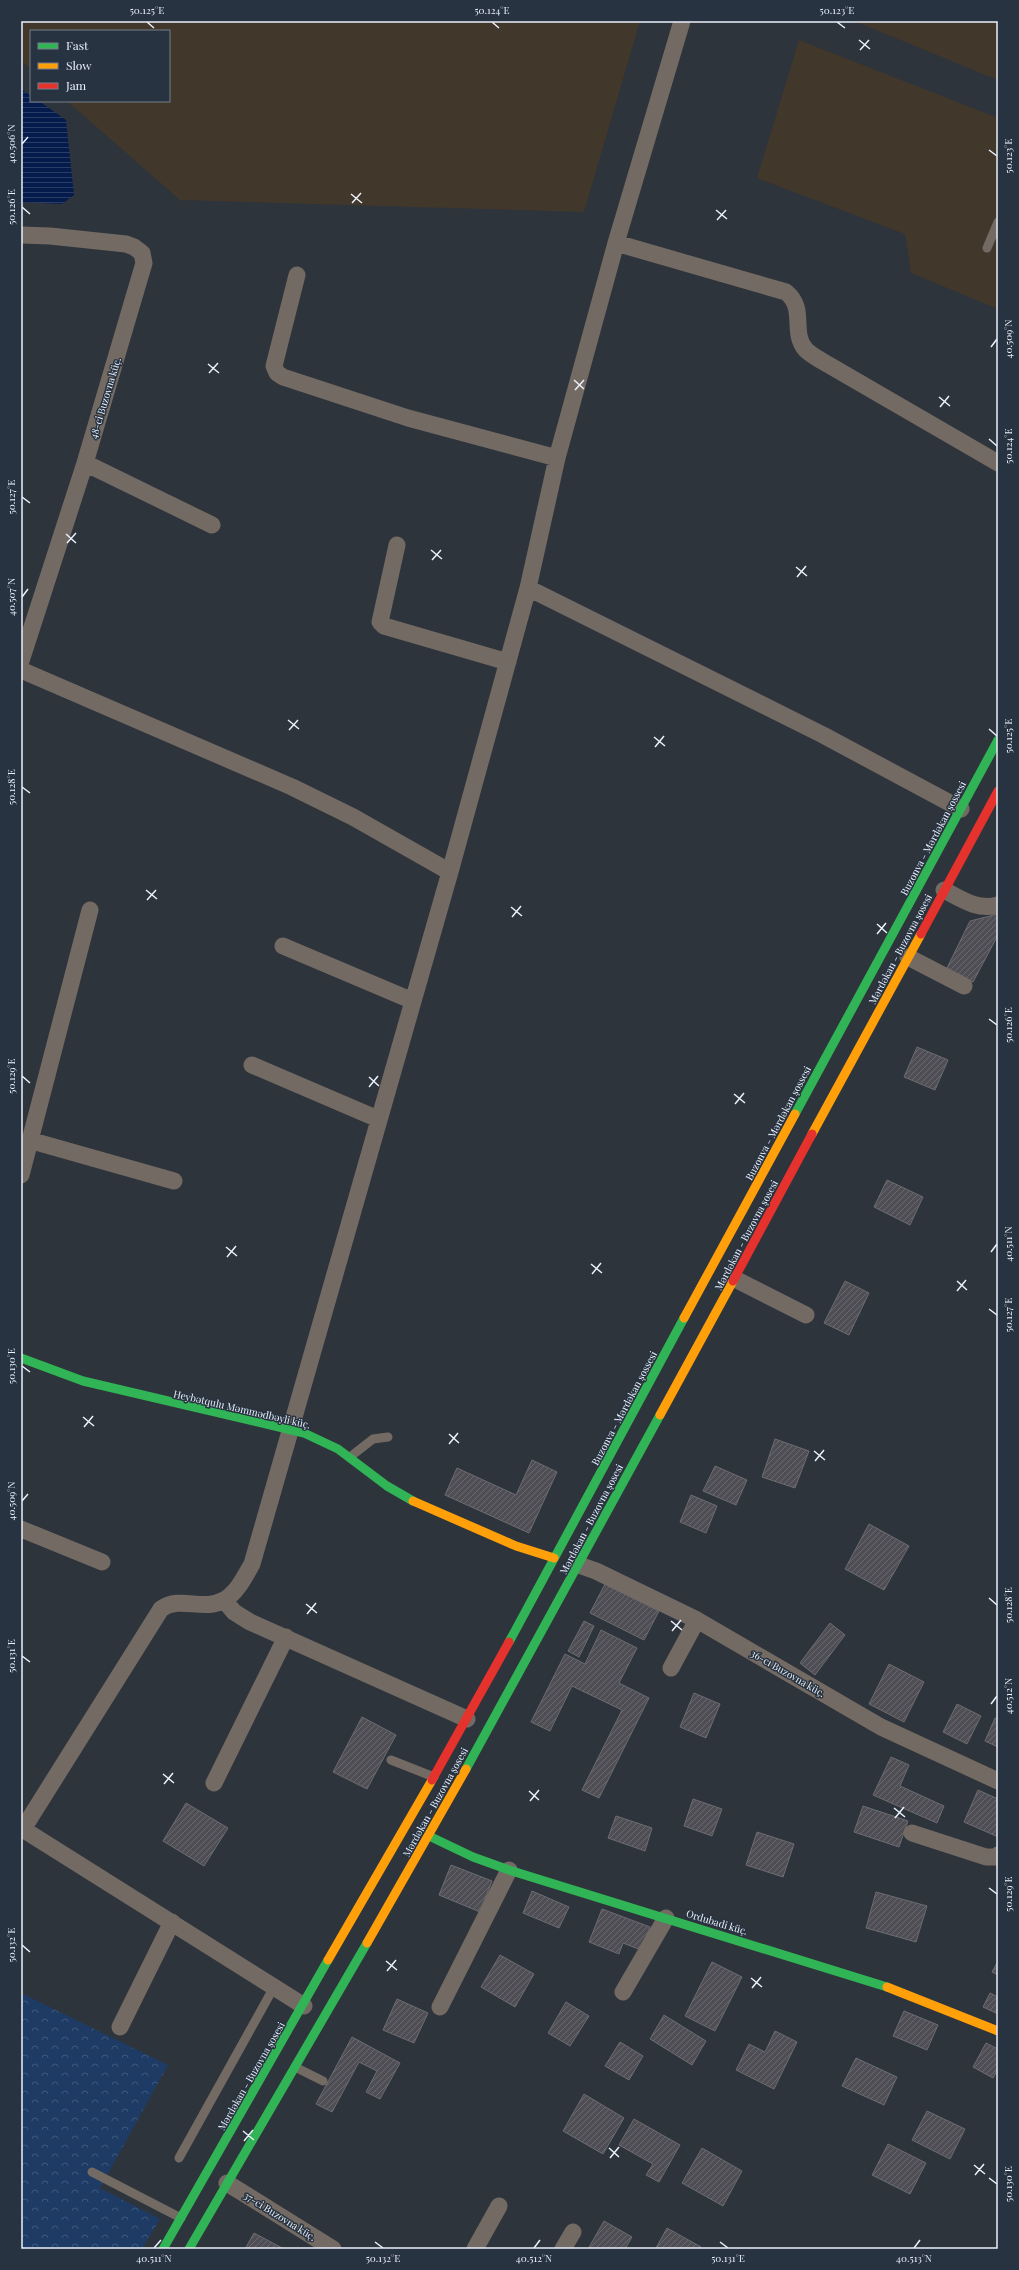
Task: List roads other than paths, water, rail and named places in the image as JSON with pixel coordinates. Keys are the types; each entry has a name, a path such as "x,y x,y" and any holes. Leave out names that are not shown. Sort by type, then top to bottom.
{"main road":[{"name":"Buzonva - Mərdəkan şossesi","path":"554,1558 998,740"},
{"name":"Mərdəkan - Buzovna şosesi","path":"189,2249 429,1836 735,1279 998,791"},
{"name":"Heybətqulu Məmmədbəyli küç.","path":"21,1358 83,1381 290,1429 327,1443 350,1457 387,1486 422,1506 516,1546 579,1565"},
{"name":"Mərdəkan - Buzovna şosesi","path":"163,2249 304,2006 434,1777 554,1558"},
{"name":"Ordubadi küç.","path":"429,1836 472,1857 509,1870 884,1986 998,2031"}],"street":[{"path":"304,2006 22,1829 161,1609 170,1603 180,1601 200,1605 224,1600 239,1585 252,1564 378,1119 450,872 528,588 557,458 616,243 682,21"},
{"name":"48-ci Buzovna küç.","path":"21,235 50,236 126,244 134,247 142,253 144,263 85,463 21,661"},
{"path":"616,243 786,292 794,298 798,307 801,340 806,350 998,463"},
{"path":"297,276 274,366 277,372 283,377 408,418 557,458"},
{"path":"85,463 212,525"},
{"path":"397,545 380,622 391,630 508,662"},
{"path":"528,588 822,735 961,809"},
{"path":"21,670 292,787 353,817 450,872"},
{"path":"944,890 972,904 982,907 998,905"},
{"path":"21,1175 90,910"},
{"path":"283,946 413,1001"},
{"path":"908,957 964,986"},
{"path":"252,1065 378,1119"},
{"path":"29,1140 174,1181"},
{"path":"735,1279 806,1315"},
{"path":"21,1529 102,1562"},
{"name":"36-cı Buzovna küç.","path":"579,1565 596,1571 697,1620 881,1727 998,1781"},
{"path":"224,1600 234,1612 286,1637 467,1718"},
{"path":"671,1668 697,1620"},
{"path":"214,1783 286,1637"},
{"path":"912,1833 986,1857 996,1857 998,1855"},
{"path":"440,2006 509,1870"},
{"path":"623,1992 666,1918"},
{"path":"120,2026 172,1922"},
{"name":"37-ci Buzovna küç.","path":"227,2183 333,2249"},
{"path":"475,2249 500,2206"},
{"path":"563,2249 573,2232"}],"lane":[{"path":"987,248 998,222"},
{"path":"350,1457 373,1438 388,1437"},
{"path":"391,1760 434,1777"},
{"path":"178,2158 274,1987"},
{"path":"295,2067 323,2082"},
{"path":"92,2172 182,2218"}]}
